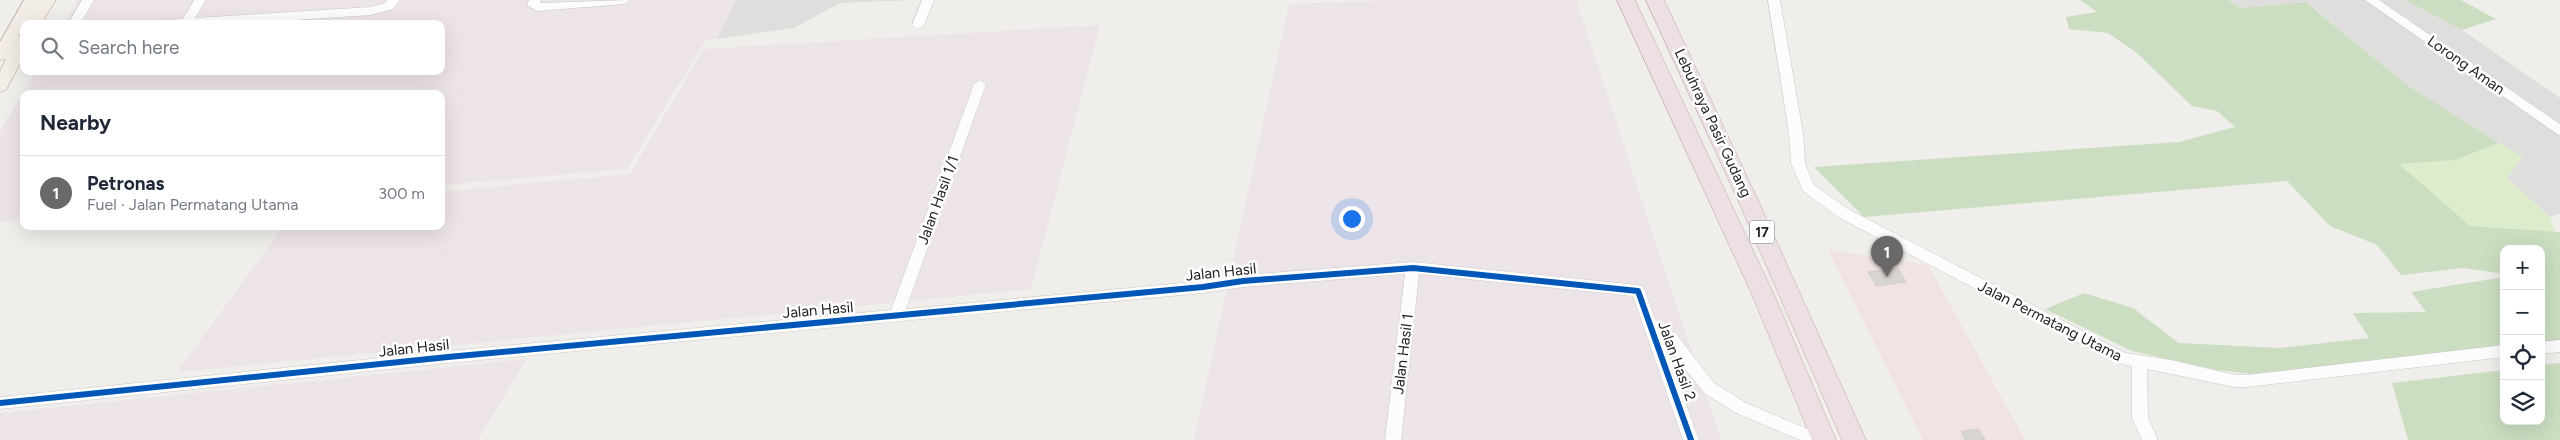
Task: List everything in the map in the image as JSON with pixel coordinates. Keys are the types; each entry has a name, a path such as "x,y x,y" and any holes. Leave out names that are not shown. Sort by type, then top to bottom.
{"highway":[{"name":"Lebuhraya Pasir Gudang","path":"1626,0 1764,297 1824,440"},
{"name":"Lebuhraya Pasir Gudang","path":"1655,0 1747,198 1854,440"},
{"path":"1660,0 1667,26"}],"main road":[{"path":"20,20 32,0"},
{"path":"36,20 48,0"},
{"path":"2,51 20,20"},
{"path":"0,86 20,48"}],"street":[{"path":"76,20 88,0"},
{"path":"188,20 200,0"},
{"path":"220,20 371,11 389,6 394,0"},
{"path":"535,0 533,5 537,7 624,0"},
{"path":"918,25 928,0"},
{"name":"Jalan Permatang Utama","path":"1774,0 1796,133 1798,163 1808,186 1843,213 2123,359 2247,381 2500,351"},
{"name":"Lorong Aman","path":"2371,0 2560,131"},
{"path":"2,51 20,39"},
{"name":"Jalan Hasil 1/1","path":"896,315 980,84"},
{"name":"Jalan Hasil","path":"0,403 448,357 1243,281 1413,268 1638,291"},
{"name":"Jalan Hasil 1","path":"1392,440 1413,268"},
{"name":"Jalan Hasil 2","path":"1638,291 1691,440"},
{"path":"1650,323 1672,339 1709,388 1741,408 1817,440"},
{"path":"2545,348 2560,346"},
{"path":"2140,362 2140,418 2150,440"}],"shaded area":[{"path":"77,0 736,0 717,39 706,40 627,169 445,185 445,90 25,90 34,75 445,75 445,20 66,20"},
{"path":"736,0 913,0 840,3 794,28 717,39"},
{"path":"1394,0 1576,0 1721,440 1194,440 1289,4"},
{"path":"2228,0 2405,0 2462,30 2560,98 2560,214 2550,217 2507,178 2522,157 2407,85 2307,2 2241,8"},
{"path":"1100,25 1031,289 177,372 281,230 445,230 445,192 630,174 704,49"},
{"path":"20,98 20,220 0,222 0,131"},
{"path":"1828,250 1928,265 2025,440 1923,440"},
{"path":"527,359 478,440 0,440 0,413"}],"green space":[{"path":"2080,0 2228,0 2241,8 2306,2 2407,85 2499,143 2455,160 2399,164 2470,226 2560,232 2560,340 2545,342 2545,245 2500,245 2500,273 2464,268 2401,275 2377,245 2330,226 2287,181 1864,217 1814,167 2179,142 2235,127 2217,111 2192,106 2137,53 2108,33 2069,29 2066,17 2097,12"},
{"path":"2405,0 2461,0 2496,19 2462,30"},
{"path":"2499,143 2523,157 2507,178 2550,217 2555,232 2470,226 2399,164 2455,160"},
{"path":"2500,278 2500,346 2252,374 2217,370 2132,351 2045,309 2084,293 2133,308 2179,343 2280,348 2369,338 2353,313 2426,312 2411,292"},
{"path":"2560,363 2560,440 2408,440 2392,383 2500,370 2500,425 2545,425 2545,365"}],"building":[{"path":"1898,268 1906,282 1876,286 1868,272"},
{"path":"1979,429 1985,440 1965,440 1961,431"}],"cycle path":[{"path":"0,403 448,357 1203,287 1243,281 1413,268 1638,291 1691,440"}],"place":[{"name":"Petronas","path":"1887,277"}]}
